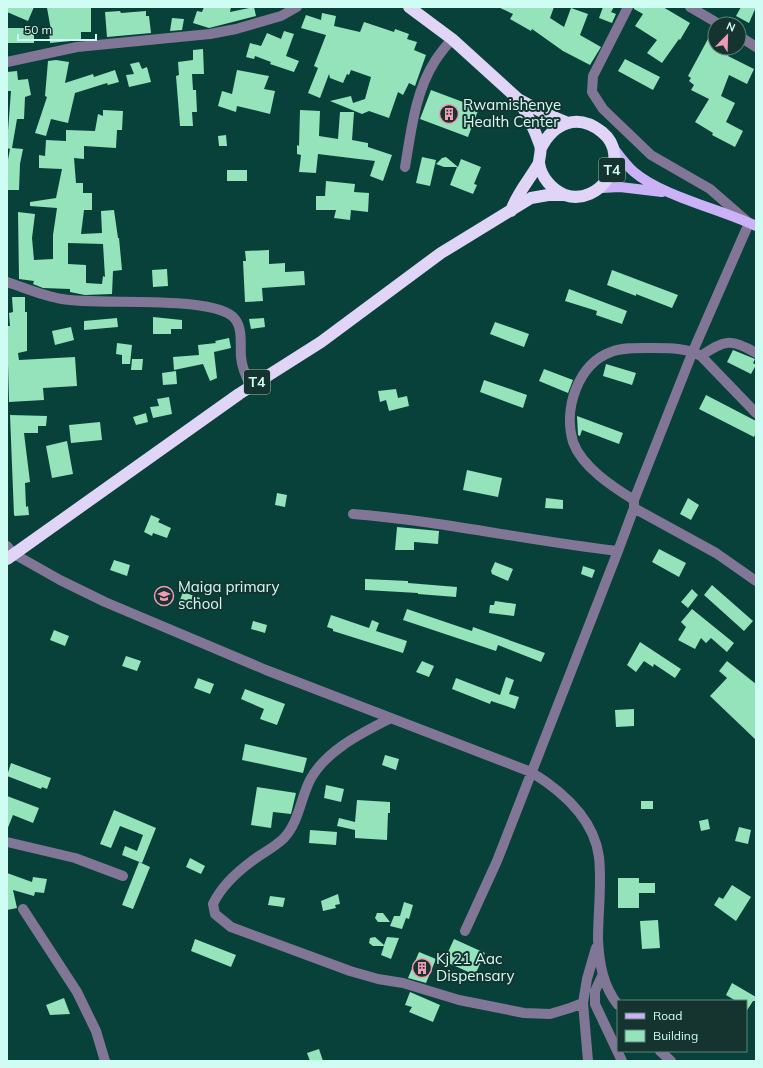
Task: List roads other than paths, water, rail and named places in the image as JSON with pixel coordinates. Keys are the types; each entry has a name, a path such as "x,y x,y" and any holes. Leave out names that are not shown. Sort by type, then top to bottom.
{"highway":[{"name":"T4","path":"409,7 452,39 518,98 544,113 568,123"},
{"name":"T4","path":"518,98 533,126 541,148"},
{"name":"T4","path":"9,553 251,386 321,342 441,253 511,211 531,198 548,195 578,196 590,194 601,188 608,179 613,168 614,157 611,145 604,134 594,126 581,122 568,123 556,128 546,137 541,148 539,163 529,181 516,196 511,211"},
{"path":"539,163 543,176 552,188 565,195"}],"main road":[{"path":"611,145 634,172 672,193 753,224"},
{"path":"601,188 640,188 672,193"}],"street":[{"path":"7,62 77,47 210,34 236,29 281,16 297,7"},
{"path":"465,930 497,861 618,551 634,504 753,224 710,189 651,155 603,109 592,92 593,76 628,7"},
{"path":"690,7 707,17"},
{"path":"405,167 416,107 424,82 435,61 452,39"},
{"path":"747,41 756,47"},
{"path":"7,282 62,299 89,302 174,303 220,309 229,313 236,321 240,336 243,368 251,386"},
{"path":"756,353 743,345 724,342 697,354 643,348 612,351 596,359 581,380 570,403 570,423 574,443 596,473 634,504 716,553 756,580"},
{"path":"697,354 756,413"},
{"path":"353,514 385,517 618,551"},
{"path":"9,553 105,602 266,670 531,772 551,785 572,802 587,825 596,844 600,869 598,940 602,976 617,1003"},
{"path":"391,718 344,745 317,768 310,781 291,830 270,850 252,861 223,889 213,904 215,914 231,927 350,971 378,979 403,982 459,1000 524,1013 550,1014 583,1003"},
{"path":"7,842 75,858 123,876"},
{"path":"23,909 78,992 96,1031 105,1061"},
{"path":"588,1061 583,1003 587,979 598,940"},
{"path":"602,976 595,991 595,1004 617,1050"},
{"path":"662,1055 672,1061"}],"place":[{"name":"Rwamishenye Health Center","path":"449,114"},
{"name":"Maiga primary school","path":"164,596"},
{"name":"Kj 21 Aac Dispensary","path":"422,968"}]}
